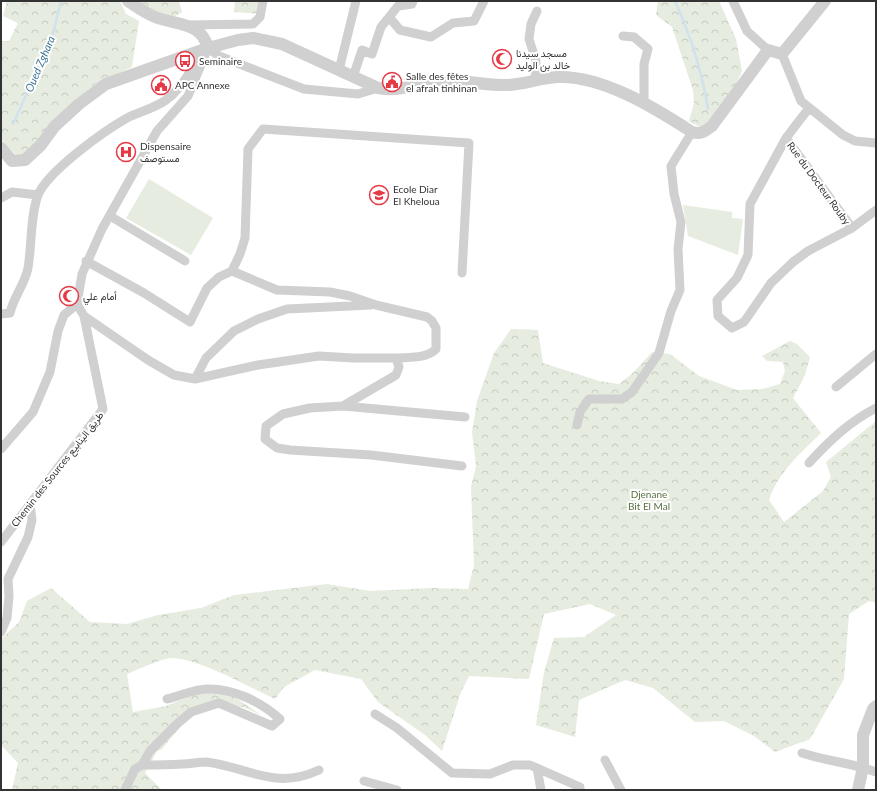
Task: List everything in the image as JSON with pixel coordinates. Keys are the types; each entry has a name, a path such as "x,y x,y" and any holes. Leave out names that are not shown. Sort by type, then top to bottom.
{"street":[{"path":"128,1 142,12 156,18 189,25 253,24 260,17 263,1"},
{"path":"339,70 356,1"},
{"path":"353,77 362,50 372,54 382,27 389,17 398,6 412,4 413,1"},
{"path":"389,17 400,30 431,36 453,23 474,20 484,1"},
{"path":"733,1 747,31 768,50 782,54"},
{"path":"782,54 824,1"},
{"path":"536,80 536,61 529,39 531,24 537,11"},
{"path":"1,449 33,412 50,372 58,331 64,315 77,304 82,274 86,261 139,160 157,131 188,96 208,48 206,40 189,25"},
{"path":"623,36 634,37 648,49 644,64 644,102"},
{"path":"1,148 12,161 25,160 41,146 55,126 79,104 106,84 208,48 238,40 264,39 282,44 378,88 391,91 406,89 427,82 446,80 505,86 519,85 536,80 556,77 578,77 644,102 692,132 698,134 703,133 712,126 768,50"},
{"path":"208,48 219,56 304,89 358,94 378,88"},
{"path":"1,314 10,313 14,298 21,287 27,269 38,195 43,187 86,145 128,118 164,102 180,89 192,66 208,48"},
{"path":"782,54 801,101 849,139 863,143 876,143"},
{"path":"809,108 786,138 750,204 748,255 737,278 717,300 718,316 732,328 744,322 777,276 808,251 852,228 876,210"},
{"path":"232,271 245,238 248,149 263,129 469,143 462,273"},
{"path":"577,425 580,412 589,400 622,399 632,392 660,353 671,311 680,290 678,249 681,222 674,194 671,166 692,132"},
{"name":"Rue du Docteur Rouby","path":"786,138 852,228"},
{"path":"1,198 12,192 38,195"},
{"path":"110,216 185,260"},
{"path":"84,316 148,360 174,375 195,379 258,365 319,356 396,358 423,356 431,354 436,349 436,328 432,321 427,317 330,292 277,290 232,271 219,276 207,288 190,322 144,293 86,261"},
{"name":"Chemin des Sources طريق الينابيع","path":"1,542 103,408 84,316 77,304"},
{"path":"195,379 206,358 234,331 258,319 287,309 376,305"},
{"path":"836,387 876,354"},
{"path":"343,406 396,375 399,367 396,358"},
{"path":"462,466 371,455 290,450 277,448 265,439 266,426 283,414 310,408 343,406 465,417"},
{"path":"809,463 840,432 860,416 876,408"},
{"path":"1,632 6,618 9,596 8,579 28,537 32,520 30,504"},
{"path":"142,765 150,751 177,724 191,712 206,706 219,703 272,726 280,719 268,708 222,690 205,688 168,699"},
{"path":"858,790 863,767 863,735 873,709 876,706"},
{"path":"375,714 397,728 452,773 471,775 490,774 513,765 530,765 580,787 580,790"},
{"path":"802,753 823,760 863,767 876,772"},
{"path":"606,760 621,790"},
{"path":"125,790 135,769 142,765 205,762 256,778 275,781 290,780 308,776 319,770"},
{"path":"537,768 541,790"},
{"path":"364,781 397,790"}],"green space":[{"path":"7,1 120,1 126,14 139,21 132,67 94,85 70,104 52,121 28,155 17,156 1,140 1,41 9,41 18,23 3,16"},
{"path":"133,1 179,1 182,12 172,18 155,13"},
{"path":"235,1 264,1 262,14 234,12"},
{"path":"658,1 719,1 736,39 742,71 729,100 713,124 701,128 689,121 694,103 693,90 672,27 656,15"},
{"path":"149,179 213,218 191,255 126,218"},
{"path":"683,205 732,212 732,218 743,219 738,255 688,236"},
{"name":"Djenane Bit El Mal","path":"511,329 538,330 543,363 599,381 619,384 634,372 652,352 670,354 699,376 737,390 762,389 780,384 785,371 783,362 767,361 762,356 790,341 797,344 810,357 805,375 793,398 821,433 784,472 773,490 769,500 784,522 823,491 831,477 826,462 876,421 876,603 869,601 849,614 844,679 810,739 775,752 754,736 724,721 695,722 653,688 625,680 579,700 575,737 536,725 544,672 554,638 584,637 616,615 590,604 544,614 529,679 469,676 461,692 442,751 425,735 378,702 361,679 315,670 284,687 275,699 209,668 182,659 171,658 156,662 127,674 133,712 166,706 203,691 230,694 261,715 243,707 224,706 199,712 186,720 162,749 157,751 145,773 162,790 12,790 18,763 1,745 1,639 19,622 27,601 51,588 90,622 127,624 158,615 201,608 234,595 327,584 370,591 430,588 468,589 474,565 471,487 476,466 472,432 477,401 494,353"}],"waterway":[{"name":"Oued Zghara","path":"13,124 52,38 61,1"},
{"path":"675,1 695,54 703,81 708,109"}],"place":[{"name":"مسجد سيدنا خالد بن الوليد","path":"502,59"},
{"name":"Seminaire","path":"185,61"},
{"name":"Salle des fêtes el afrah tinhinan","path":"392,82"},
{"name":"APC Annexe","path":"161,85"},
{"name":"Dispensaire مستوصف","path":"126,152"},
{"name":"Ecole Diar El Kheloua","path":"379,195"},
{"name":"أمام علي","path":"69,296"}]}
